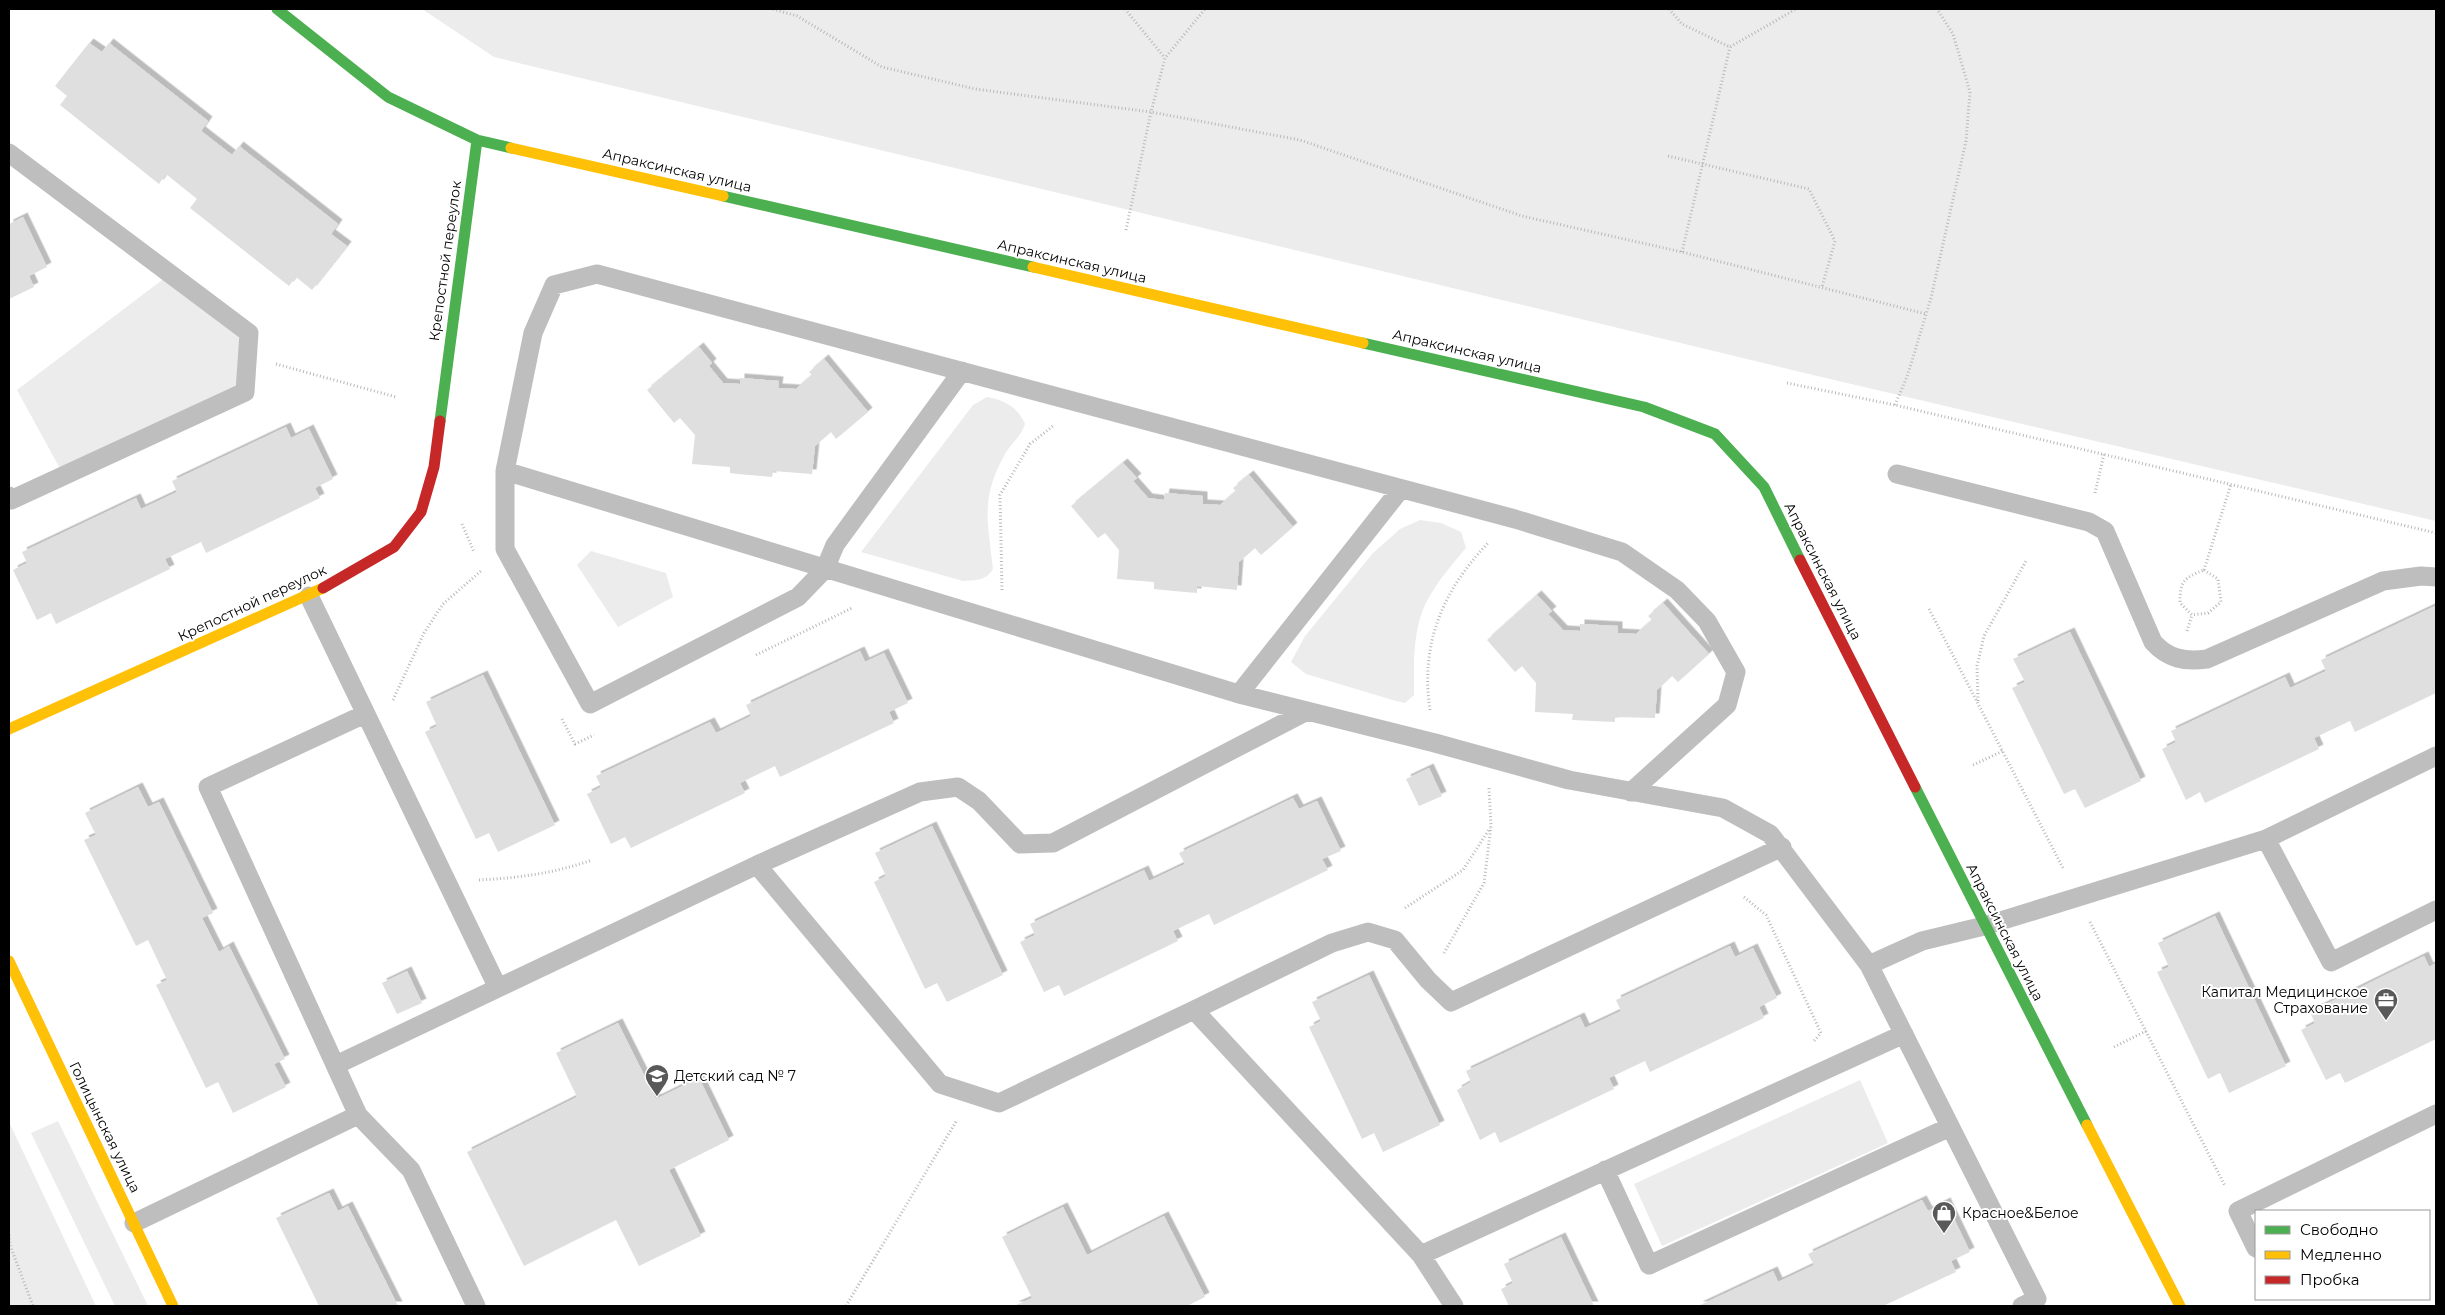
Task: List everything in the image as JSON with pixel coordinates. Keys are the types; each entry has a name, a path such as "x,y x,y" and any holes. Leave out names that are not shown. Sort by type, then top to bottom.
{"street":[{"name":"Апраксинская улица","path":"277,9 388,97 477,140 1644,406 1715,434 1764,487 1984,926 2180,1306"},
{"name":"Крепостной переулок","path":"9,729 309,596 394,547 421,512 434,467 466,211 477,140"},
{"name":"Голицынская улица","path":"9,961 173,1306"}],"lane":[{"path":"9,153 249,333 244,392 11,500 9,496"},
{"path":"962,371 835,545 824,569 798,597 590,704 505,549 505,470 533,333 554,285 597,274 962,371 1400,490 1515,519 1622,552 1677,590 1708,621 1736,672 1727,705 1631,792"},
{"path":"505,470 1238,694 1435,743 1569,780 1723,808 1770,834 1782,847 1869,965 1950,1127 2033,1304"},
{"path":"1897,474 2089,522 2105,530 2153,642 2163,653 2193,661 2207,659 2383,581 2421,576 2436,577"},
{"path":"1238,694 1400,490"},
{"path":"309,596 498,988"},
{"path":"336,1065 757,865 920,792 958,787 979,801 1020,844 1053,843 1306,711"},
{"path":"365,714 208,787 358,1115 411,1170 476,1306"},
{"path":"1869,965 1922,941 1984,926 2266,839 2436,756"},
{"path":"2266,839 2331,962 2436,910"},
{"path":"757,865 940,1084 999,1103 1332,943 1368,932 1394,940 1428,980 1451,1002 1782,847"},
{"path":"1194,1010 1421,1255 1454,1306"},
{"path":"1421,1255 1904,1034"},
{"path":"2255,1246 2238,1211 2436,1114"},
{"path":"134,1223 358,1115"},
{"path":"1605,1170 1649,1265 1950,1127"}],"path":[{"path":"773,9 796,16 882,67 975,89 1150,112 1300,140 1522,216 1682,252 1926,314"},
{"path":"1125,9 1165,58"},
{"path":"1126,230 1150,112 1165,58 1205,9"},
{"path":"1668,9 1682,24 1730,47"},
{"path":"1682,252 1704,166 1730,47 1796,9"},
{"path":"1895,405 1908,374 1926,314 1966,141 1970,92 1953,34 1937,9"},
{"path":"1668,156 1704,166 1809,189 1835,241 1822,287"},
{"path":"247,356 396,397"},
{"path":"1787,383 1895,405 2436,532"},
{"path":"998,621 1003,582 999,527 1000,495 1030,444 1046,430 1066,419 1075,402"},
{"path":"2089,522 2104,454"},
{"path":"2204,570 2230,484"},
{"path":"1435,743 1428,699 1428,659 1436,620 1453,587 1472,561 1515,519"},
{"path":"1978,703 1977,666 1984,636 2026,561"},
{"path":"2204,570 2218,580 2220,602 2208,613 2192,615 2180,603 2180,587 2189,576 2204,570"},
{"path":"392,702 424,633 443,604 482,571"},
{"path":"1973,766 2003,752"},
{"path":"1428,980 1484,883 1491,826 1487,758"},
{"path":"1405,908 1463,870 1491,826"},
{"path":"474,880 509,879 556,872 592,860"},
{"path":"1744,897 1766,915 1821,1033 1808,1047"},
{"path":"2114,1047 2146,1031"},
{"path":"846,1306 973,1094"},
{"path":"9,1235 10,1245 32,1306"}],"shaded area":[{"path":"422,9 2436,9 2436,521 1813,375 494,57"},
{"path":"170,274 249,333 245,392 63,474 17,390"},
{"path":"987,397 1010,405 1025,424 1021,433 1006,452 991,485 988,524 993,569 990,573 980,579 963,581 861,552 973,405"},
{"path":"1420,520 1441,523 1461,532 1466,548 1435,588 1420,617 1415,643 1414,695 1405,703 1396,701 1306,674 1291,662 1305,636 1373,553 1400,529"},
{"path":"591,551 666,573 673,597 618,627 577,565"},
{"path":"1860,1080 1888,1143 1662,1246 1634,1184"},
{"path":"58,1121 148,1306 115,1306 31,1133"},
{"path":"9,1122 96,1306 9,1306"}],"building":[{"path":"89,43 102,52 109,43 208,121 201,131 232,155 239,146 338,224 331,234 347,246 312,290 296,277 289,286 190,208 197,199 166,174 159,184 60,105 67,96 55,86"},
{"path":"23,217 47,267 29,276 34,287 9,299 9,224"},
{"path":"699,347 712,363 709,366 723,383 740,384 740,378 779,381 778,388 796,389 812,375 809,372 824,359 868,412 836,439 831,432 815,446 812,474 773,471 772,477 730,473 730,467 692,464 695,435 680,418 674,423 647,390"},
{"path":"286,427 291,438 309,429 333,479 315,488 320,498 206,553 201,542 165,559 170,569 56,624 51,613 37,620 13,570 27,563 22,552 136,498 141,509 177,492 172,481"},
{"path":"1123,463 1137,478 1133,481 1148,498 1164,500 1165,493 1203,496 1203,504 1220,505 1236,491 1233,488 1249,475 1293,527 1261,555 1255,548 1239,562 1237,590 1197,586 1197,593 1163,590 1154,589 1154,582 1117,579 1119,550 1105,533 1098,538 1071,506"},
{"path":"1537,595 1552,611 1548,614 1563,630 1580,631 1580,624 1618,626 1618,633 1636,634 1652,620 1648,616 1663,603 1709,654 1678,682 1672,676 1657,690 1655,718 1615,717 1615,722 1572,720 1573,714 1535,712 1536,683 1522,666 1515,672 1487,640"},
{"path":"2435,606 2436,693 2355,732 2350,721 2314,738 2319,749 2205,803 2200,792 2186,800 2162,749 2176,742 2171,731 2285,677 2290,688 2326,671 2321,660"},
{"path":"2070,632 2141,781 2085,808 2075,789 2064,794 2012,688 2025,682 2013,659"},
{"path":"860,651 865,662 884,653 908,703 889,712 894,723 780,777 775,766 740,783 745,793 631,848 625,837 611,844 587,794 601,787 596,776 710,722 716,733 751,716 746,705"},
{"path":"483,675 555,825 498,852 489,833 476,839 425,732 437,726 426,702"},
{"path":"1429,768 1442,796 1419,806 1406,779"},
{"path":"138,787 148,807 159,802 213,913 202,918 219,952 229,946 285,1059 274,1064 286,1087 233,1113 218,1082 206,1088 156,985 167,980 148,940 136,946 84,840 96,835 85,813"},
{"path":"1293,798 1299,809 1317,801 1341,851 1322,859 1328,870 1214,925 1209,914 1173,931 1178,941 1064,996 1059,985 1044,992 1020,942 1035,935 1030,924 1144,870 1149,881 1185,864 1179,853"},
{"path":"932,826 1003,975 947,1002 937,983 925,989 874,882 886,876 875,853"},
{"path":"2215,916 2286,1066 2229,1093 2220,1073 2208,1079 2157,972 2169,967 2158,943"},
{"path":"1730,946 1735,957 1753,948 1777,998 1759,1007 1764,1018 1650,1072 1645,1061 1609,1078 1614,1089 1500,1143 1495,1132 1480,1140 1457,1090 1471,1082 1466,1071 1580,1017 1585,1028 1621,1011 1616,1000"},
{"path":"2424,956 2429,967 2436,963 2436,1039 2345,1083 2340,1073 2326,1080 2301,1030 2315,1023 2310,1012"},
{"path":"407,971 422,1003 397,1014 382,983"},
{"path":"1369,975 1440,1125 1383,1152 1374,1133 1362,1139 1309,1027 1321,1021 1312,1002"},
{"path":"618,1023 656,1099 699,1078 729,1140 669,1170 701,1236 639,1266 616,1220 524,1266 467,1152 577,1097 556,1053"},
{"path":"329,1193 338,1211 348,1206 398,1306 319,1306 276,1218"},
{"path":"1922,1200 1928,1211 1946,1202 1970,1252 1951,1261 1956,1272 1883,1306 1698,1306 1773,1271 1778,1282 1814,1265 1808,1254"},
{"path":"1063,1207 1087,1255 1164,1216 1205,1297 1187,1306 1014,1306 1032,1298 1002,1237"},
{"path":"1561,1237 1594,1306 1509,1306 1501,1289 1513,1283 1504,1264"}],"traffic: fast":[{"path":"277,9 388,97 477,140 511,148"},
{"path":"440,421 477,140"},
{"path":"723,196 1033,267"},
{"path":"1363,343 1644,407 1715,434 1764,487 1800,560"},
{"path":"1915,787 2087,1125"}],"traffic: slow":[{"path":"511,148 723,196"},
{"path":"1033,267 1363,343"},
{"path":"9,729 323,588"},
{"path":"9,961 173,1306"},
{"path":"2087,1125 2180,1306"}],"traffic: jam":[{"path":"323,588 394,547 421,512 434,467 440,421"},
{"path":"1800,560 1915,787"}],"place":[{"name":"Капитал Медицинское Страхование","path":"2386,1021"},
{"name":"Детский сад № 7","path":"657,1097"},
{"name":"Красное&Белое","path":"1944,1234"}]}
